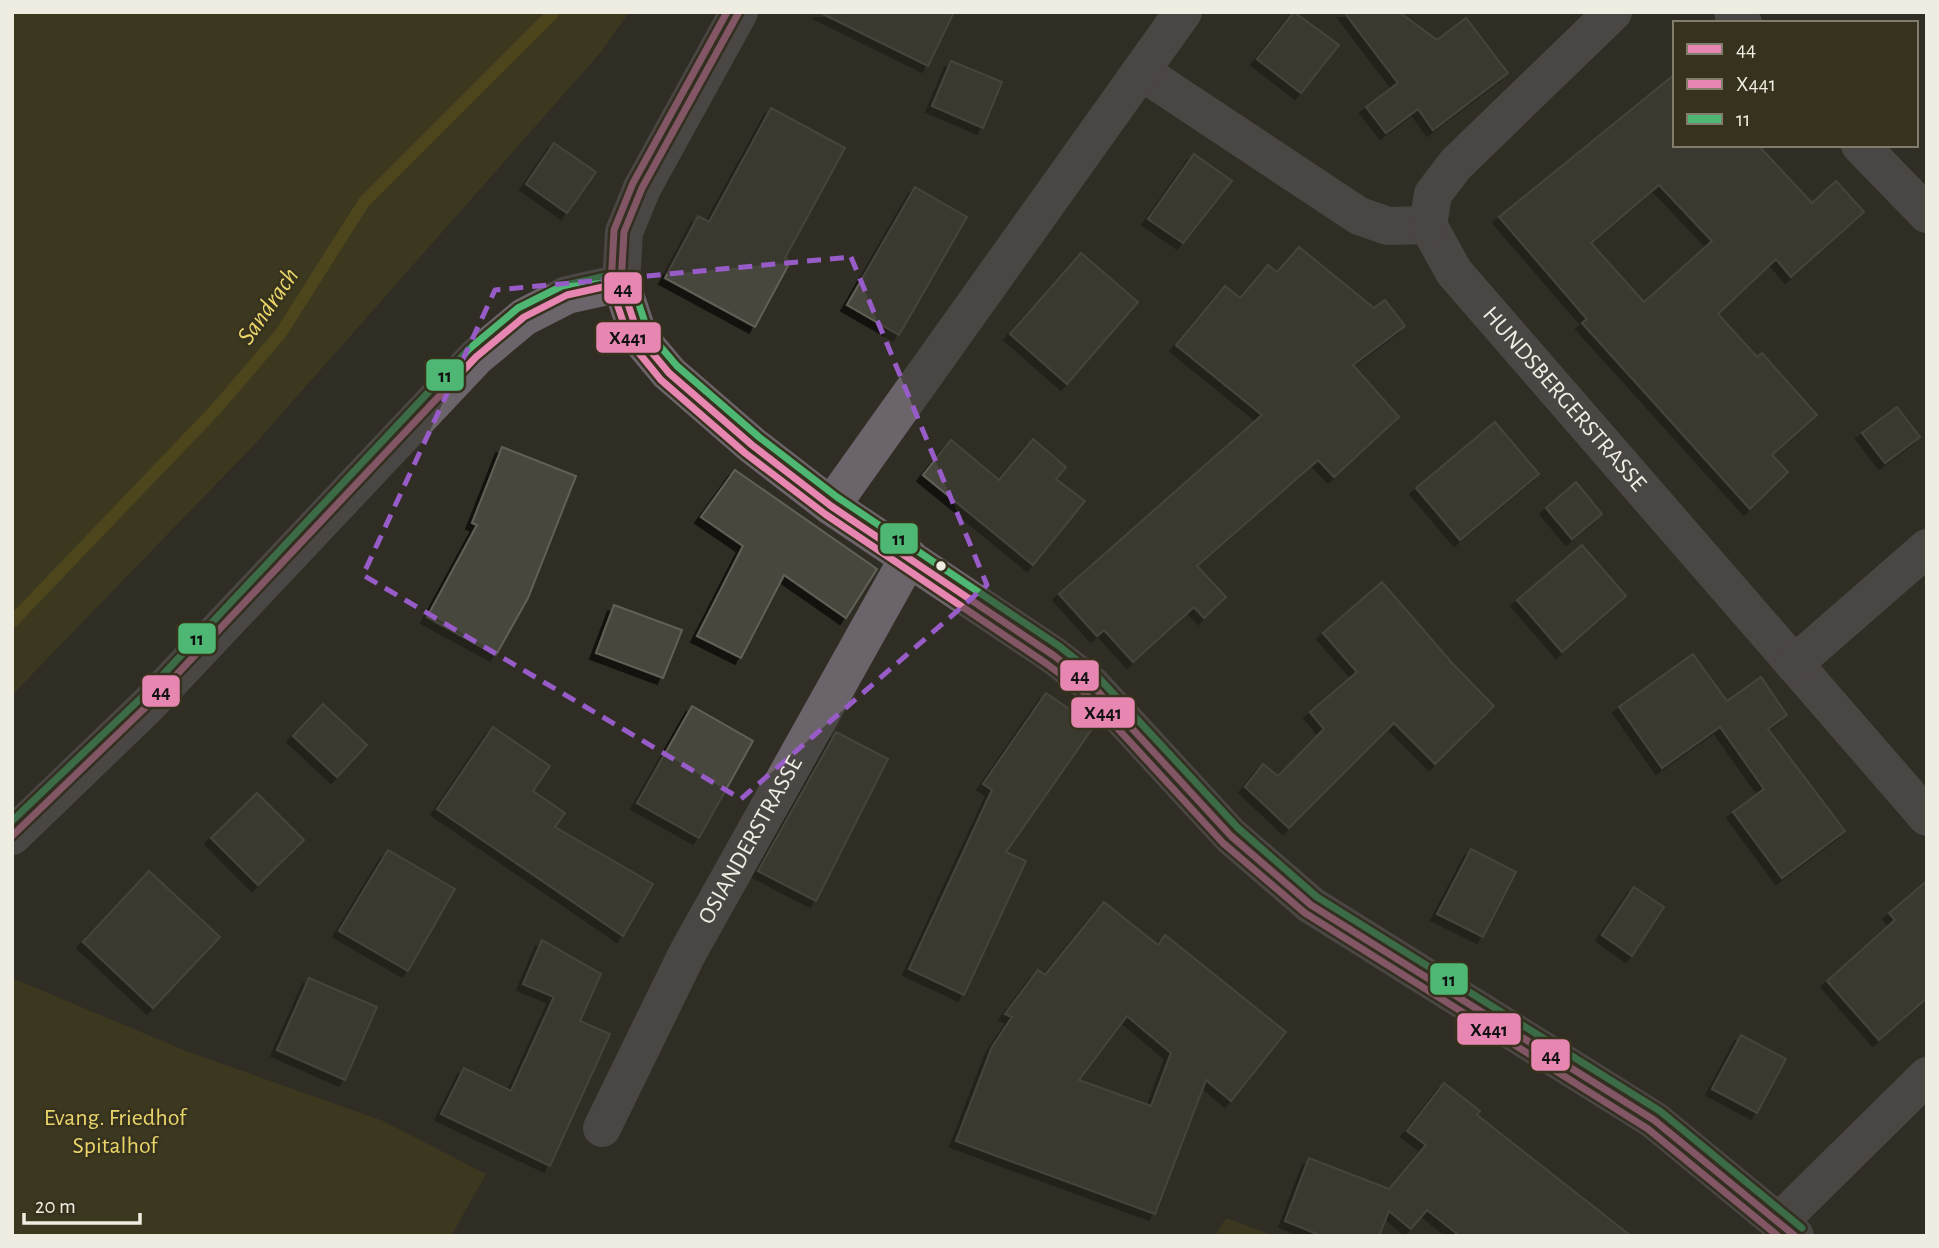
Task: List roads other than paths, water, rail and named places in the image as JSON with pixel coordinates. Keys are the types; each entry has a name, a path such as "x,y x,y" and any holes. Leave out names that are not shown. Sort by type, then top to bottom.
{"street":[{"path":"739,12 642,188 624,232 621,283 639,337 669,373 752,445 831,506 1092,685 1231,836 1311,905 1654,1121 1788,1228 1927,1076"},
{"path":"831,506 1184,12"},
{"path":"1142,72 1359,216 1388,226 1428,225 1433,194 1456,164 1613,12"},
{"path":"1862,147 1927,215"},
{"name":"HUNDSBERGERSTRASSE","path":"1428,225 1454,272 1927,817"},
{"path":"12,835 148,705 476,357 524,317 567,295 621,283"},
{"path":"1794,664 1927,548"},
{"name":"OSIANDERSTRASSE","path":"602,1128 687,954 909,558"}],"waterway":[{"name":"Sandrach","path":"12,622 216,409 281,333 364,202 554,12"}],"park label":[{"name":"Evang. Friedhof Spitalhof","path":"115,1132"}]}
